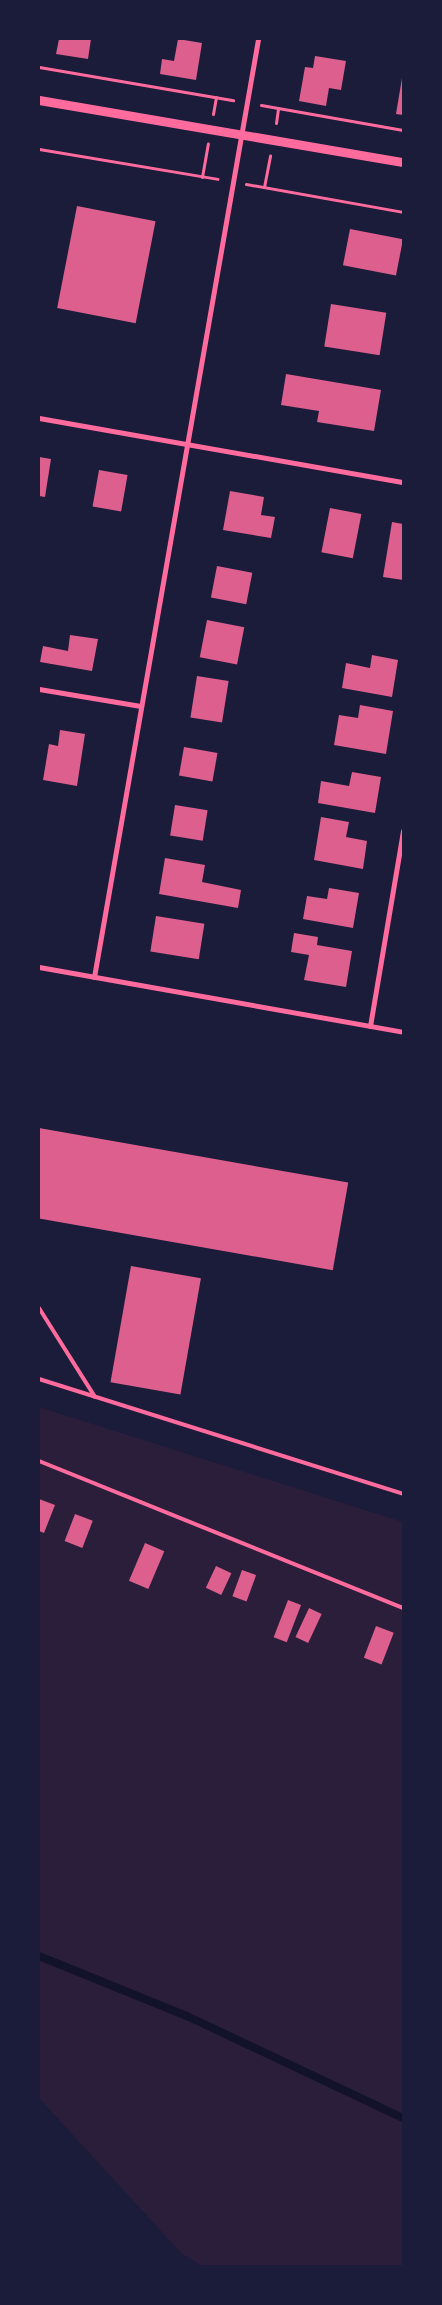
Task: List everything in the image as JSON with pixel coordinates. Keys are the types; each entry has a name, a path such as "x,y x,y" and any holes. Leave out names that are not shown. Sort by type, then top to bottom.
{"street":[{"path":"94,977 258,39"},
{"path":"39,100 403,162"},
{"path":"39,418 403,482"},
{"path":"39,689 141,706"},
{"path":"370,1026 403,830"},
{"path":"39,968 403,1032"}],"lane":[{"path":"39,1308 95,1397"},
{"path":"39,1379 403,1494"},
{"path":"39,1461 403,1608"}],"path":[{"path":"39,67 403,130"}],"shaded area":[{"path":"39,1407 403,1522 403,2266 203,2266 182,2254 39,2098"}],"building":[{"path":"59,39 91,39 88,59 56,54"},
{"path":"178,39 202,43 196,80 160,74 162,59 174,61"},
{"path":"315,56 346,61 341,90 329,88 326,106 299,101 305,67 313,68"},
{"path":"403,78 403,115 396,114"},
{"path":"77,206 156,221 136,323 57,308"},
{"path":"350,229 403,239 396,276 343,265"},
{"path":"331,304 386,313 380,355 324,346"},
{"path":"286,374 381,390 374,431 317,422 319,411 281,405"},
{"path":"39,457 51,459 45,497 39,496"},
{"path":"99,470 128,475 121,511 93,506"},
{"path":"230,491 264,497 261,515 275,517 271,538 223,530"},
{"path":"330,508 361,514 353,558 321,552"},
{"path":"392,522 403,524 403,580 383,577"},
{"path":"217,566 252,573 246,604 211,597"},
{"path":"207,620 244,627 237,665 200,657"},
{"path":"70,635 98,639 92,671 40,662 43,646 68,651"},
{"path":"372,655 398,660 392,697 342,688 346,663 370,668"},
{"path":"197,676 229,681 222,722 190,717"},
{"path":"360,705 393,711 386,754 334,745 339,715 358,718"},
{"path":"60,730 85,734 77,786 43,780 49,744 58,746"},
{"path":"184,747 217,753 212,781 179,776"},
{"path":"352,772 381,777 375,813 318,803 321,781 349,786"},
{"path":"175,805 208,810 203,841 170,836"},
{"path":"321,817 349,822 346,837 367,841 363,869 314,860"},
{"path":"165,858 205,865 202,882 241,890 238,908 159,894"},
{"path":"329,888 359,893 353,928 303,919 307,896 327,899"},
{"path":"156,916 204,924 199,959 150,952"},
{"path":"294,933 318,937 317,945 352,951 346,987 304,980 309,955 291,952"},
{"path":"39,1128 348,1183 333,1270 39,1218"},
{"path":"131,1266 201,1278 180,1395 111,1382"},
{"path":"39,1499 55,1505 44,1533 39,1531"},
{"path":"75,1514 93,1521 82,1548 65,1541"},
{"path":"145,1543 164,1551 148,1589 129,1581"},
{"path":"216,1566 231,1573 221,1595 206,1588"},
{"path":"242,1570 256,1575 247,1601 232,1596"},
{"path":"288,1600 301,1605 287,1642 274,1637"},
{"path":"309,1608 322,1614 308,1643 295,1637"},
{"path":"376,1626 394,1633 382,1665 364,1658"}],"waterway":[{"path":"39,1956 187,2016 403,2118"}]}
